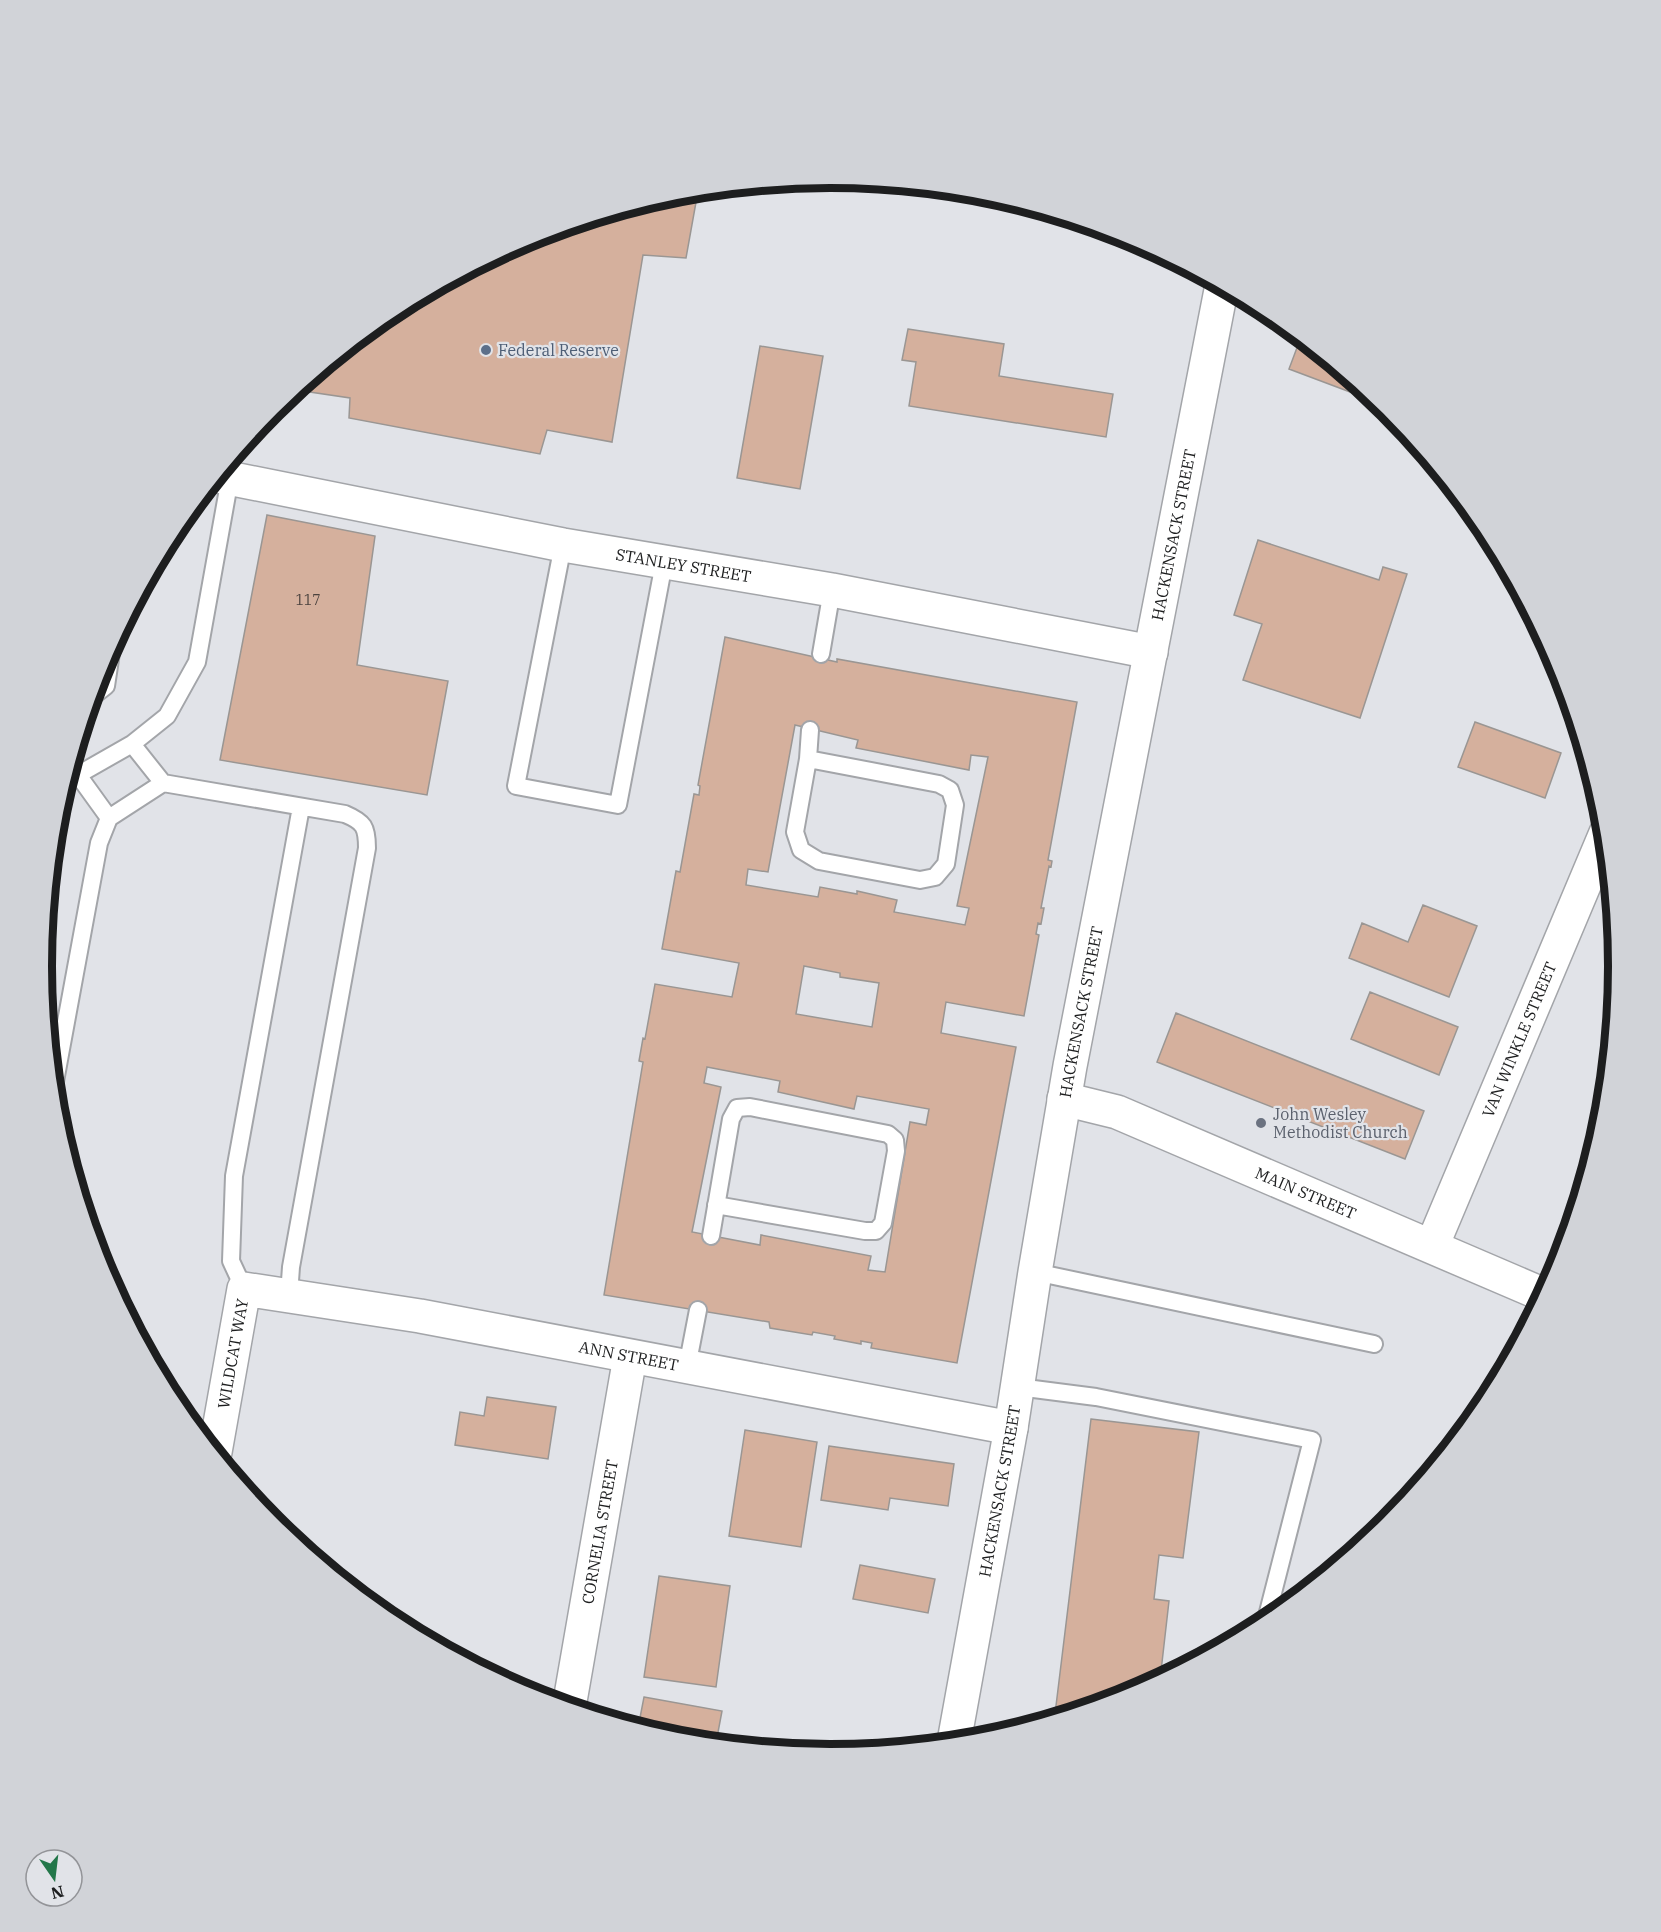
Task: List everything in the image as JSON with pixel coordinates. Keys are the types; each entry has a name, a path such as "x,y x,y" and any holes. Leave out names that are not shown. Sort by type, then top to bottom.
{"street":[{"name":"HACKENSACK STREET","path":"956,1733 1011,1428 1065,1099 1221,292"},
{"name":"STANLEY STREET","path":"225,477 562,545 832,590 1151,652"},
{"name":"VAN WINKLE STREET","path":"1432,1246 1600,848"},
{"name":"MAIN STREET","path":"1065,1099 1117,1112 1536,1292"},
{"name":"ANN STREET","path":"244,1289 420,1316 1011,1428"},
{"name":"WILDCAT WAY","path":"216,1443 244,1289"},
{"name":"CORNELIA STREET","path":"570,1699 630,1357"}],"lane":[{"path":"76,775 132,744 167,716 197,662 224,479"},
{"path":"562,545 516,786 618,806 664,563"},
{"path":"821,654 832,590"},
{"path":"808,759 939,784 950,790 955,805 946,864 935,877 920,880 819,861 801,850 795,832 808,759 810,730"},
{"path":"132,744 163,783 345,814 360,820 367,832 367,848 291,1268 289,1295"},
{"path":"75,781 109,818"},
{"path":"58,1062 92,869 99,843 109,818 163,783"},
{"path":"244,1289 231,1261 234,1176 301,807"},
{"path":"711,1236 716,1205 732,1119 737,1108 750,1107 888,1134 895,1140 896,1151 883,1223 876,1231 716,1205"},
{"path":"1035,1272 1374,1344"},
{"path":"687,1367 698,1310"},
{"path":"1018,1387 1096,1397 1312,1440 1269,1609"}],"building":[{"name":"Federal Reserve","path":"696,200 686,258 643,255 612,442 547,430 540,454 349,418 350,398 307,392 357,349 398,319 442,292 486,268 580,229 629,215"},
{"path":"908,329 1004,344 999,376 1113,394 1106,437 909,406 916,362 902,360"},
{"path":"1298,345 1358,395 1289,369"},
{"path":"760,346 823,356 800,489 737,478"},
{"path":"267,515 375,536 357,665 448,681 427,795 220,760"},
{"path":"1258,540 1379,580 1383,567 1407,574 1360,718 1243,680 1262,624 1234,615"},
{"path":"725,637 837,662 837,659 1077,702 1048,860 1052,861 1041,908 1044,908 1041,924 1038,923 1036,934 1039,935 1024,1016 946,1002 941,1033 1016,1047 957,1363 871,1348 872,1343 861,1341 861,1344 834,1339 835,1336 813,1332 812,1335 770,1328 769,1322 604,1295 643,1062 639,1061 655,984 732,997 739,963 662,949 676,871 680,872 694,794 699,795 700,786 698,785","holes":["795,725 858,740 856,748 969,770 971,755 988,757 957,906 969,908 965,925 894,912 897,900 857,891 857,894 820,887 818,897 746,885 748,869 768,872","804,966 840,973 840,977 879,983 872,1027 796,1014","707,1067 780,1081 778,1092 854,1109 857,1096 929,1109 926,1125 910,1122 885,1272 868,1270 871,1256 761,1235 760,1245 692,1232 721,1087 704,1083"]},
{"path":"1475,722 1561,753 1545,798 1458,767"},
{"path":"1423,905 1477,926 1449,997 1349,958 1362,923 1408,942"},
{"path":"1370,992 1458,1027 1439,1075 1351,1039"},
{"path":"1176,1013 1424,1111 1405,1159 1157,1062"},
{"path":"487,1397 556,1407 548,1459 455,1445 460,1412 484,1416"},
{"path":"1091,1419 1199,1432 1183,1558 1159,1555 1154,1599 1169,1601 1161,1670 1081,1703 1055,1710"},
{"path":"745,1430 817,1442 801,1547 729,1536"},
{"path":"829,1446 954,1464 948,1506 890,1498 888,1510 821,1500"},
{"path":"860,1565 935,1579 928,1613 853,1599"},
{"path":"659,1576 730,1586 716,1687 644,1677"},
{"path":"644,1697 722,1711 717,1735 640,1720"}],"place":[{"name":"Federal Reserve","path":"486,350"},
{"name":"John Wesley Methodist Church","path":"1261,1123"}]}
